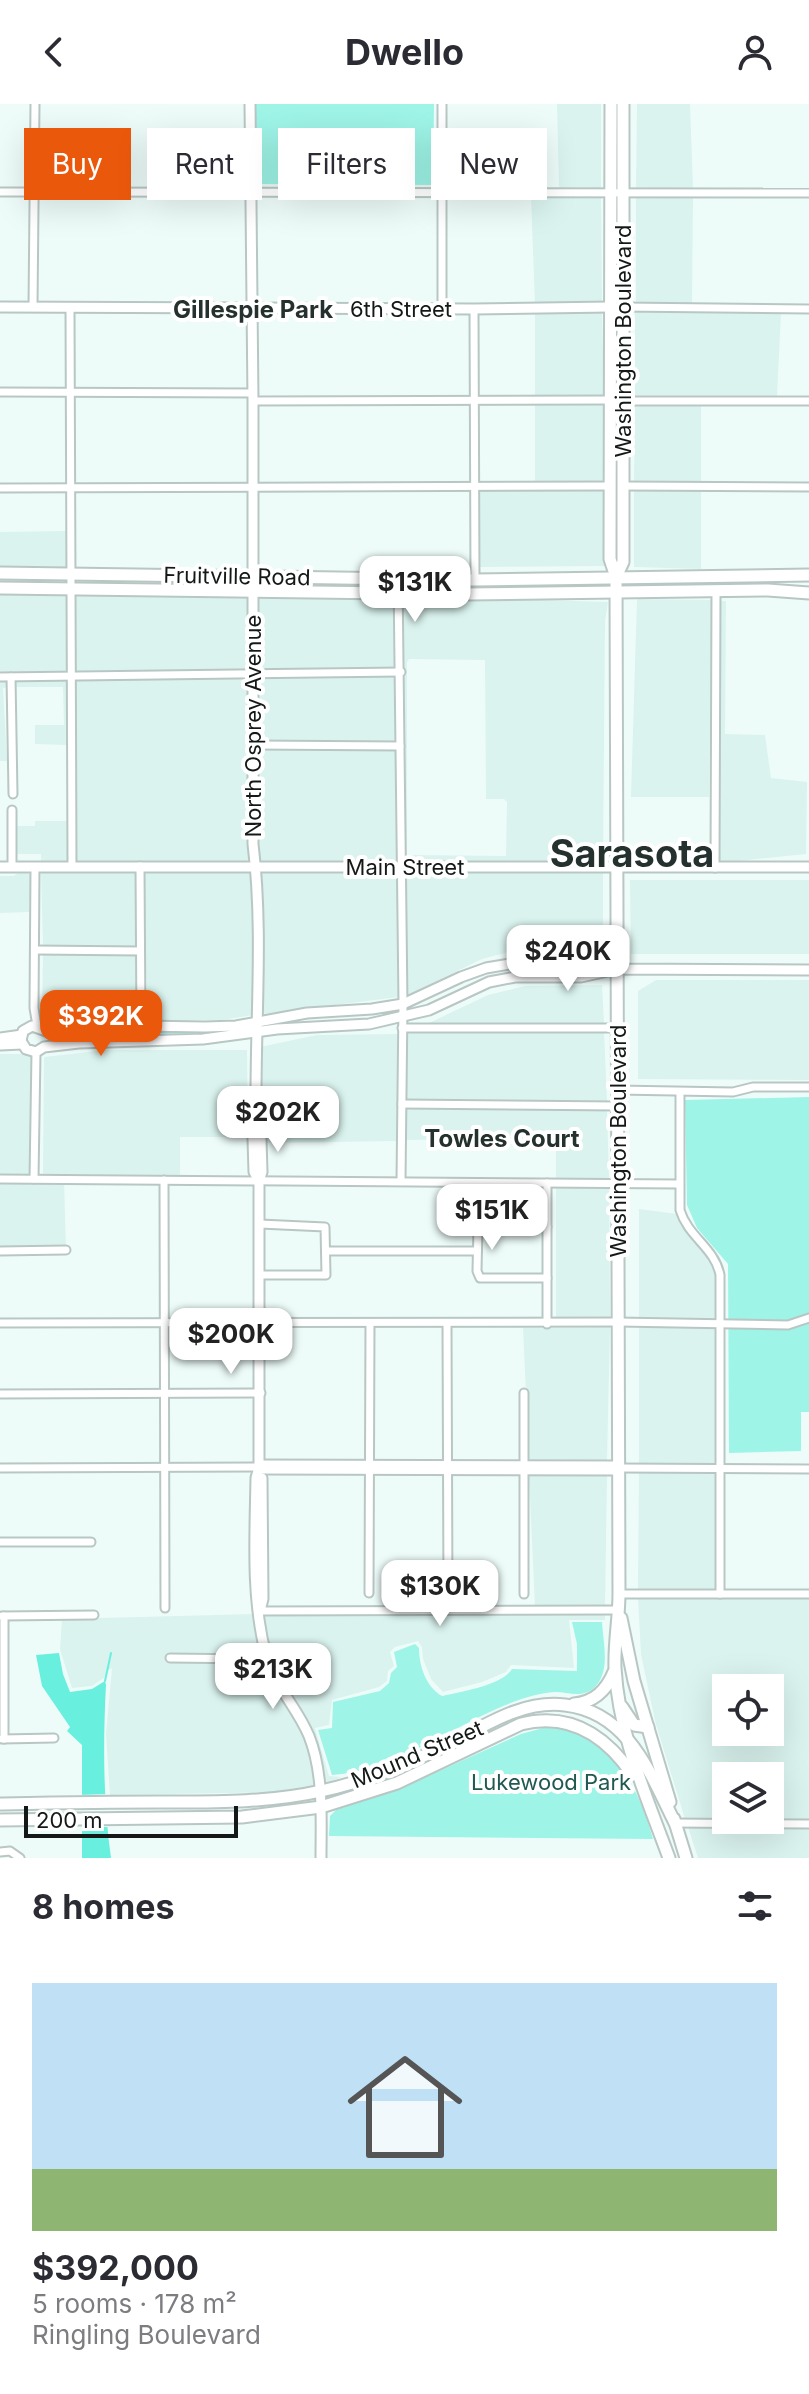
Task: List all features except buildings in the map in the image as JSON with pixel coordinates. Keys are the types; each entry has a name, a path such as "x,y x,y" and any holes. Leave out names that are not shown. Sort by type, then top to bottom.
{"main road":[{"name":"Washington Boulevard","path":"611,104 617,192"},
{"name":"Washington Boulevard","path":"623,104 617,192 617,486 610,559 616,577 619,1610 615,1668 624,1733 639,1784"},
{"name":"Washington Boulevard","path":"616,307 610,326 616,400"},
{"name":"Fruitville Road","path":"0,573 475,580 809,575"},
{"name":"Fruitville Road","path":"0,588 809,593"},
{"name":"Washington Boulevard","path":"619,1610 634,1681 663,1771 675,1823"},
{"path":"566,1705 592,1700 609,1685 615,1668"},
{"path":"619,1703 634,1725 648,1727"},
{"name":"Mound Street","path":"0,1804 226,1801 320,1791 383,1773 520,1709 566,1705 594,1713 624,1733 642,1758 675,1823"},
{"name":"Mound Street","path":"0,1820 202,1818 265,1815 321,1807 397,1783 521,1724 543,1720 570,1723 593,1733 617,1754 639,1784"},
{"path":"639,1784 669,1858"},
{"path":"202,1818 226,1801"},
{"path":"172,1818 187,1811 192,1802"},
{"path":"675,1823 686,1858"}],"street":[{"path":"35,104 35,128"},
{"name":"North Osprey Avenue","path":"250,104 250,128"},
{"path":"442,104 442,128"},
{"path":"0,192 24,192"},
{"path":"262,192 431,192"},
{"path":"547,192 809,193"},
{"path":"33,307 35,200"},
{"name":"North Osprey Avenue","path":"251,200 253,844 259,916 256,1095 260,1107 262,1172 259,1181 261,1393 256,1478 256,1599 267,1659 278,1685 308,1735 320,1791 321,1858"},
{"path":"442,200 442,309"},
{"name":"6th Street","path":"0,307 809,309"},
{"path":"70,307 72,866"},
{"path":"474,309 475,580"},
{"path":"0,392 474,401 809,401"},
{"path":"0,488 809,487"},
{"path":"398,578 403,1004 401,1181"},
{"path":"715,868 716,591"},
{"path":"0,677 401,672"},
{"path":"11,677 13,794"},
{"path":"252,745 400,746"},
{"path":"12,810 12,867"},
{"path":"140,866 141,1026"},
{"name":"Main Street","path":"0,867 809,867"},
{"path":"34,1179 40,1049 47,1041 34,1008 35,867"},
{"path":"35,950 140,951"},
{"path":"22,1039 28,1051 104,1042 203,1039 307,1013 403,1004 461,977 510,964 578,964 617,969 809,970"},
{"path":"402,1023 489,982 515,977 581,977 617,969"},
{"path":"22,1039 27,1028 62,1034 141,1026 402,1023 617,1028"},
{"path":"0,1038 22,1039"},
{"path":"0,1045 22,1039"},
{"path":"617,1090 733,1092 753,1087 809,1087"},
{"path":"680,1092 679,1184 684,1222 718,1264 722,1469 720,1594"},
{"path":"402,1104 617,1106"},
{"path":"0,1179 679,1184"},
{"path":"164,1180 165,1608"},
{"path":"547,1183 547,1324"},
{"path":"260,1224 325,1227 327,1251 326,1275 260,1275"},
{"path":"547,1227 480,1226 477,1230 477,1271 480,1278 547,1278"},
{"path":"0,1251 66,1250"},
{"path":"327,1251 477,1251"},
{"path":"0,1323 618,1322 788,1325 809,1318"},
{"path":"369,1593 370,1323"},
{"path":"447,1323 448,1596"},
{"path":"0,1394 261,1393"},
{"path":"524,1393 524,1594"},
{"path":"0,1468 809,1469"},
{"path":"0,1542 91,1542"},
{"path":"619,1594 809,1594"},
{"path":"260,1611 619,1610"},
{"path":"54,1738 2,1739 2,1616 94,1615"},
{"path":"170,1658 267,1659"},
{"path":"675,1823 809,1824"},
{"path":"0,1852 10,1851 20,1858"}],"shaded area":[{"path":"557,104 601,104 601,188 559,188"},
{"path":"637,104 690,104 693,188 636,188"},
{"path":"547,196 601,196 602,303 535,305 531,200 547,200"},
{"path":"636,196 693,196 692,304 636,303"},
{"path":"602,311 604,396 535,396 535,313"},
{"path":"635,312 781,313 777,396 635,397"},
{"path":"604,404 605,482 535,483 535,405"},
{"path":"635,405 701,405 701,482 634,482"},
{"path":"478,491 605,491 606,566 478,567"},
{"path":"634,491 701,491 701,569 634,567"},
{"path":"67,531 68,570 0,569 0,532"},
{"path":"0,578 68,578 68,584 0,583"},
{"path":"75,578 249,580 249,586 75,584"},
{"path":"0,592 68,592 68,671 0,673"},
{"path":"75,592 249,594 249,669 75,671"},
{"path":"256,594 395,596 397,668 256,669"},
{"path":"403,596 608,602 605,621 603,862 404,862","holes":["409,659 485,660 486,799 504,799 507,802 506,856 407,855 407,662"]},
{"path":"637,599 712,600 709,797 631,797"},
{"path":"720,601 726,601 725,734 765,735 771,778 807,782 806,854 719,863"},
{"path":"397,676 396,742 256,741 256,677"},
{"path":"249,677 249,844 252,863 76,862 75,680"},
{"path":"68,680 68,862 41,863 41,854 16,854 16,826 35,826 35,821 67,821 67,745 35,744 35,725 64,725 63,687 15,687 15,681"},
{"path":"0,681 8,681 8,687 3,688 7,761 0,761"},
{"path":"256,749 396,750 397,862 259,863"},
{"path":"136,870 137,946 43,946 41,871"},
{"path":"144,870 253,871 254,1015 221,1020 152,1021 147,1017"},
{"path":"603,870 603,940 607,958 509,952 482,959 406,996 404,871"},
{"path":"21,871 31,875 29,912 0,913 0,876 14,876"},
{"path":"260,871 397,871 399,997 262,1014"},
{"path":"630,880 809,880 809,954 631,954"},
{"path":"43,954 137,955 133,1018 42,1018"},
{"path":"656,980 809,980 809,1080 638,1079 638,991"},
{"path":"602,985 604,1023 427,1024 488,995 525,986"},
{"path":"604,1032 607,1101 405,1099 406,1033"},
{"path":"398,1034 398,1141 265,1143 260,1095 260,1047 317,1035"},
{"path":"106,1050 247,1050 248,1137 180,1137 180,1175 43,1174 44,1057"},
{"path":"0,1054 34,1054 34,1179 64,1179 66,1250 0,1250"},
{"path":"405,1108 607,1110 609,1179 556,1179 556,1138 405,1140"},
{"path":"556,1187 609,1188 610,1318 556,1319"},
{"path":"639,1209 677,1214 693,1242 711,1258 716,1275 717,1320 639,1319"},
{"path":"610,1327 607,1460 529,1460 523,1328"},
{"path":"639,1327 717,1328 718,1465 639,1464"},
{"path":"639,1472 718,1473 717,1590 638,1589"},
{"path":"529,1475 607,1475 605,1606 535,1607"},
{"path":"638,1598 809,1599 809,1819 784,1819 784,1762 712,1762 712,1819 685,1819 655,1721 641,1654"},
{"path":"256,1614 262,1654 167,1654 166,1662 265,1663 275,1688 305,1737 316,1787 286,1792 110,1795 106,1734 112,1668 92,1686 72,1688 60,1649 62,1619"},
{"path":"605,1614 605,1620 569,1620 574,1668 511,1665 506,1672 482,1682 443,1692 431,1679 418,1641 395,1647 390,1652 394,1666 388,1671 387,1681 379,1687 332,1700 329,1725 315,1728 329,1776 341,1777 323,1785 318,1754 271,1658 264,1615"},
{"path":"59,1653 70,1692 92,1689 105,1681 105,1793 111,1858 82,1858 82,1745 67,1731 70,1727 42,1686 36,1655"},
{"path":"688,1827 712,1827 712,1834 784,1834 784,1828 809,1828 809,1858 698,1858"}],"green space":[{"path":"254,104 434,104 431,185 415,185 415,128 278,128 278,184 262,184 262,128 254,128"},
{"path":"116,1031 219,1033 182,1038 77,1042 76,1039"},
{"path":"809,1097 809,1412 801,1412 801,1451 729,1453 728,1264 697,1228 687,1205 685,1100"},
{"path":"572,1622 602,1622 605,1664 600,1680 590,1691 580,1694 555,1692 523,1698 380,1765 332,1775 318,1730 332,1728 333,1702 380,1691 389,1683 391,1673 397,1667 394,1652 415,1644 419,1648 420,1662 428,1682 442,1696 491,1684 512,1669 577,1671 577,1644"},
{"name":"Lukewood Park","path":"543,1728 566,1730 586,1737 617,1762 638,1798 653,1839 329,1836 330,1816 336,1810 397,1790 521,1734"}],"pier":[{"path":"110,1794 111,1827 78,1827 78,1795"}],"waterway":[{"path":"105,1681 111,1653"}],"district":[{"name":"Gillespie Park","path":"253,309"},
{"name":"Sarasota","path":"632,853"},
{"name":"Towles Court","path":"502,1138"}]}
